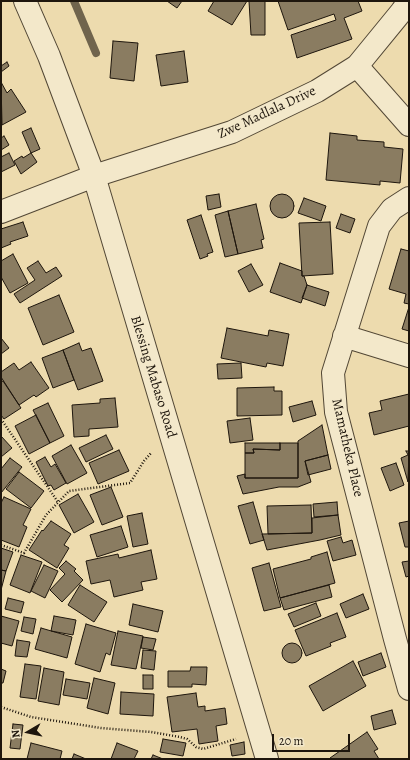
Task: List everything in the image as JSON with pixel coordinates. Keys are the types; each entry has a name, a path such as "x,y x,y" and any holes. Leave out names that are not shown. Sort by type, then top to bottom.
{"street":[{"name":"Blessing Mabaso Road","path":"25,1 49,56 94,176 267,759"},
{"name":"Zwe Madlala Drive","path":"1,212 94,176 232,132 317,91 357,66 402,12 409,1"},
{"path":"357,66 409,125"},
{"name":"Mamatheka Place","path":"409,198 392,209 379,226 344,336 334,373 336,412 402,637 409,689"},
{"path":"344,336 409,356"}],"path":[{"path":"1,419 58,502"},
{"path":"1,545 24,553 46,515 68,491 130,483 144,461 151,454 172,441"},
{"path":"1,707 31,717 101,728 151,732 180,737 187,739 196,747 203,749 259,732"}],"building":[{"path":"167,1 182,1 177,8"},
{"path":"214,1 247,1 232,25 208,11"},
{"path":"249,1 265,1 265,35 251,35"},
{"path":"278,1 358,1 362,11 344,18 352,39 297,58 291,35 336,20 334,14 288,30"},
{"path":"113,41 138,43 134,81 110,78"},
{"path":"184,51 188,82 161,86 156,55"},
{"path":"7,62 9,66 1,72 1,66"},
{"path":"1,82 7,93 11,89 26,112 2,125"},
{"path":"31,128 40,149 31,153 22,132"},
{"path":"330,133 357,136 357,140 384,142 384,147 403,149 400,183 380,181 380,185 326,180"},
{"path":"4,136 9,145 1,150 1,138"},
{"path":"9,153 15,165 1,172 1,157"},
{"path":"31,153 37,162 21,174 14,161"},
{"path":"219,194 221,207 208,210 206,196"},
{"path":"282,194 290,198 294,206 290,214 282,218 274,214 270,206 274,198"},
{"path":"304,198 326,206 321,221 298,213"},
{"path":"256,204 264,239 261,240 263,248 238,254 228,211"},
{"path":"228,211 238,254 225,257 215,215"},
{"path":"341,214 355,219 350,233 336,228"},
{"path":"201,215 213,252 200,259 187,220"},
{"path":"23,222 28,236 10,242 11,244 1,248 1,229"},
{"path":"330,222 333,274 302,276 299,223"},
{"path":"401,249 409,251 409,304 404,303 406,294 389,289"},
{"path":"13,254 28,283 10,293 1,277 1,261"},
{"path":"38,261 46,273 56,267 62,276 20,303 14,294 35,280 27,268"},
{"path":"280,263 302,271 302,276 304,276 307,285 301,303 270,292"},
{"path":"251,264 263,285 249,292 238,271"},
{"path":"307,285 329,292 325,306 302,298"},
{"path":"59,295 74,332 43,345 28,308"},
{"path":"409,307 409,331 402,329"},
{"path":"227,328 268,336 269,330 289,334 283,366 267,363 266,367 221,358"},
{"path":"1,338 9,348 1,354"},
{"path":"79,343 82,351 91,348 103,381 78,390 63,350"},
{"path":"63,350 74,380 53,388 42,358"},
{"path":"31,362 49,388 36,397 34,395 19,405 1,377 1,372 14,363 19,370"},
{"path":"241,363 242,378 218,379 217,364"},
{"path":"3,381 21,408 4,419 1,415 1,382"},
{"path":"274,387 274,391 282,391 282,415 237,416 237,388"},
{"path":"409,394 409,426 374,435 369,413 382,410 380,401"},
{"path":"115,398 118,427 89,429 89,436 74,437 72,405 100,403 100,399"},
{"path":"312,401 316,415 293,422 289,407"},
{"path":"48,403 64,436 50,443 33,410"},
{"path":"36,415 50,443 29,454 15,426"},
{"path":"250,418 253,440 230,443 227,421"},
{"path":"322,425 328,455 305,461 311,482 298,487 279,487 243,494 237,476 245,474 245,478 298,478 298,441"},
{"path":"106,435 113,449 86,462 79,448"},
{"path":"1,436 12,448 1,457"},
{"path":"245,443 280,443 280,450 253,449 254,453 245,453"},
{"path":"280,443 298,443 298,478 245,478 245,453 254,453 253,449 280,450"},
{"path":"71,445 87,473 67,484 52,456"},
{"path":"119,450 129,471 98,484 89,463"},
{"path":"406,451 409,451 408,482 401,458 408,455"},
{"path":"328,455 331,469 308,475 305,461"},
{"path":"45,457 51,467 55,464 66,483 54,490 51,485 48,486 36,462"},
{"path":"10,458 22,467 1,493 1,469"},
{"path":"396,463 404,485 390,491 381,468"},
{"path":"19,472 44,491 31,508 6,489"},
{"path":"111,487 123,517 102,525 90,495"},
{"path":"78,494 94,522 74,533 59,505"},
{"path":"4,497 31,509 23,525 27,527 19,547 1,540 1,503"},
{"path":"253,502 264,540 250,544 238,506"},
{"path":"337,502 338,515 314,517 313,504"},
{"path":"311,505 312,533 268,534 267,506"},
{"path":"142,513 148,544 133,547 127,516"},
{"path":"338,515 341,535 267,550 262,534 312,533 312,518"},
{"path":"51,521 71,534 64,545 69,548 57,568 29,550 42,530 43,531"},
{"path":"409,521 409,547 405,547 399,523"},
{"path":"121,526 128,547 97,557 90,535"},
{"path":"341,537 343,543 352,540 356,555 333,561 327,541"},
{"path":"1,548 13,552 6,571 1,570"},
{"path":"151,550 157,579 141,582 143,590 114,597 110,580 91,584 86,561 118,554 119,558"},
{"path":"327,552 335,583 280,598 273,569 311,559 311,557"},
{"path":"21,555 42,562 30,593 10,585"},
{"path":"66,561 76,569 74,571 83,580 62,602 50,590 65,574 59,568"},
{"path":"409,561 409,576 406,577 402,562"},
{"path":"269,563 281,607 264,611 252,568"},
{"path":"44,565 58,571 45,598 31,591"},
{"path":"1,570 6,571 1,590"},
{"path":"80,585 107,602 94,622 68,605"},
{"path":"329,585 332,597 284,610 280,598"},
{"path":"363,594 369,609 346,618 340,604"},
{"path":"8,598 24,602 21,613 5,609"},
{"path":"316,603 321,616 294,627 288,614"},
{"path":"133,604 163,611 158,632 129,625"},
{"path":"337,613 346,637 330,643 331,646 306,656 295,630"},
{"path":"1,616 19,621 12,646 1,643"},
{"path":"54,616 76,620 73,635 51,631"},
{"path":"24,617 36,619 33,634 21,631"},
{"path":"86,624 116,633 110,655 106,653 100,672 75,664"},
{"path":"41,628 72,637 67,658 35,649"},
{"path":"118,631 143,636 136,669 111,665"},
{"path":"143,637 156,639 153,650 141,648"},
{"path":"17,640 30,642 27,657 15,656"},
{"path":"292,643 299,646 302,653 299,660 292,663 285,660 282,653 285,646"},
{"path":"143,650 156,651 154,670 141,668"},
{"path":"381,653 386,667 363,676 358,662"},
{"path":"353,661 366,686 323,711 309,686"},
{"path":"25,664 41,666 36,699 20,697"},
{"path":"191,667 207,667 206,685 192,684 192,687 168,687 168,671 190,671"},
{"path":"44,668 64,672 59,705 38,701"},
{"path":"1,669 6,671 3,683 1,683"},
{"path":"143,675 153,675 153,689 143,689"},
{"path":"94,678 115,683 108,714 87,708"},
{"path":"66,679 90,683 87,699 63,695"},
{"path":"121,692 154,694 153,716 120,714"},
{"path":"196,693 198,707 205,706 205,711 225,708 227,724 216,726 218,741 199,744 197,729 172,732 167,697"},
{"path":"392,710 396,724 374,730 371,716"},
{"path":"13,724 23,725 20,749 10,748"},
{"path":"367,732 378,749 374,751 379,759 330,758"},
{"path":"163,739 186,743 183,756 160,752"},
{"path":"244,742 245,754 232,756 230,745"},
{"path":"31,743 62,751 60,759 27,759"},
{"path":"117,743 138,751 134,759 111,759"},
{"path":"74,754 86,759 72,759"},
{"path":"153,755 163,759 151,759"}],"waterway":[{"path":"74,1 96,53"}]}
